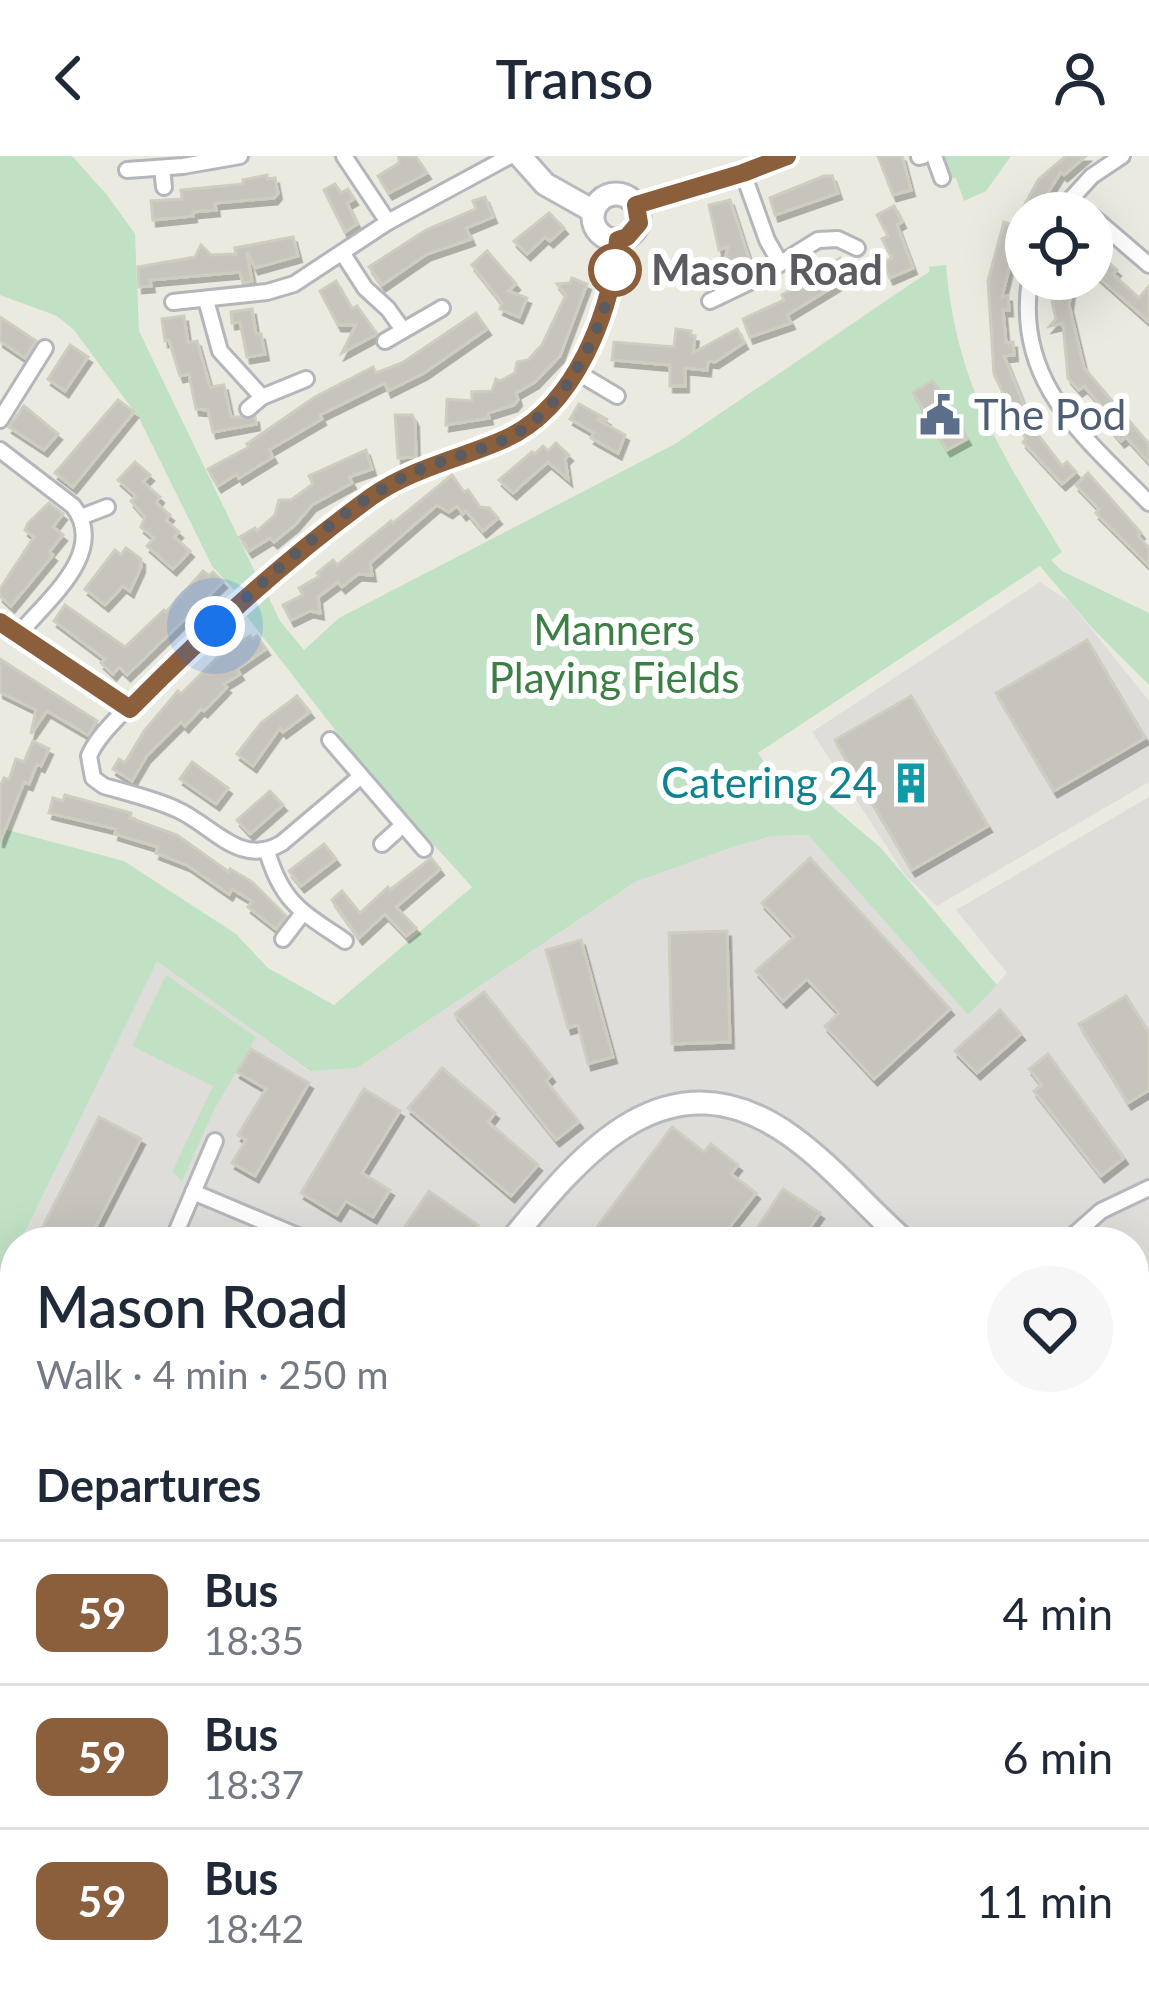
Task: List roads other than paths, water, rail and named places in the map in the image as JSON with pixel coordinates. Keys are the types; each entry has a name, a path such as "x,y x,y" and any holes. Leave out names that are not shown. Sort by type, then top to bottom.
{"street":[{"path":"127,170 240,156"},
{"path":"344,156 388,222"},
{"path":"172,302 282,289 388,222 515,156 544,184 593,211"},
{"path":"636,205 787,156"},
{"path":"934,156 943,178"},
{"path":"1077,192 1122,156"},
{"path":"162,168 164,188"},
{"path":"743,173 766,240 780,263"},
{"path":"609,195 624,195 636,205 639,223 618,240 602,235 593,211 609,195"},
{"path":"1113,234 1149,265"},
{"path":"710,301 827,238 857,248"},
{"path":"360,777 268,851 231,845 183,812 98,783 91,771 90,751 99,737 249,595 323,533 393,482 510,437 546,411 574,371 608,298 618,240"},
{"path":"343,254 364,288 403,330"},
{"path":"206,299 220,351 262,397"},
{"path":"1030,300 1030,337 1052,398 1149,502"},
{"path":"385,341 442,308"},
{"path":"0,420 45,349"},
{"path":"6,371 23,382"},
{"path":"574,371 618,394"},
{"path":"248,409 262,397 306,379"},
{"path":"0,450 82,517 86,538 79,561 18,635"},
{"path":"82,517 106,507"},
{"path":"0,622 130,709"},
{"path":"330,740 424,849"},
{"path":"382,844 403,825"},
{"path":"268,851 284,895 302,914 344,941"},
{"path":"283,939 302,914"},
{"path":"523,1227 568,1173 612,1132 644,1114 694,1104 753,1113 792,1137 890,1227"},
{"path":"178,1227 215,1141"},
{"path":"1083,1227 1101,1211 1149,1188"},
{"path":"193,1192 277,1227"}],"place":[{"name":"Mason Road","path":"615,270"},
{"name":"The Pod","path":"940,415"},
{"name":"Catering 24","path":"911,783"}],"park label":[{"name":"Manners Playing Fields","path":"614,654"}]}
